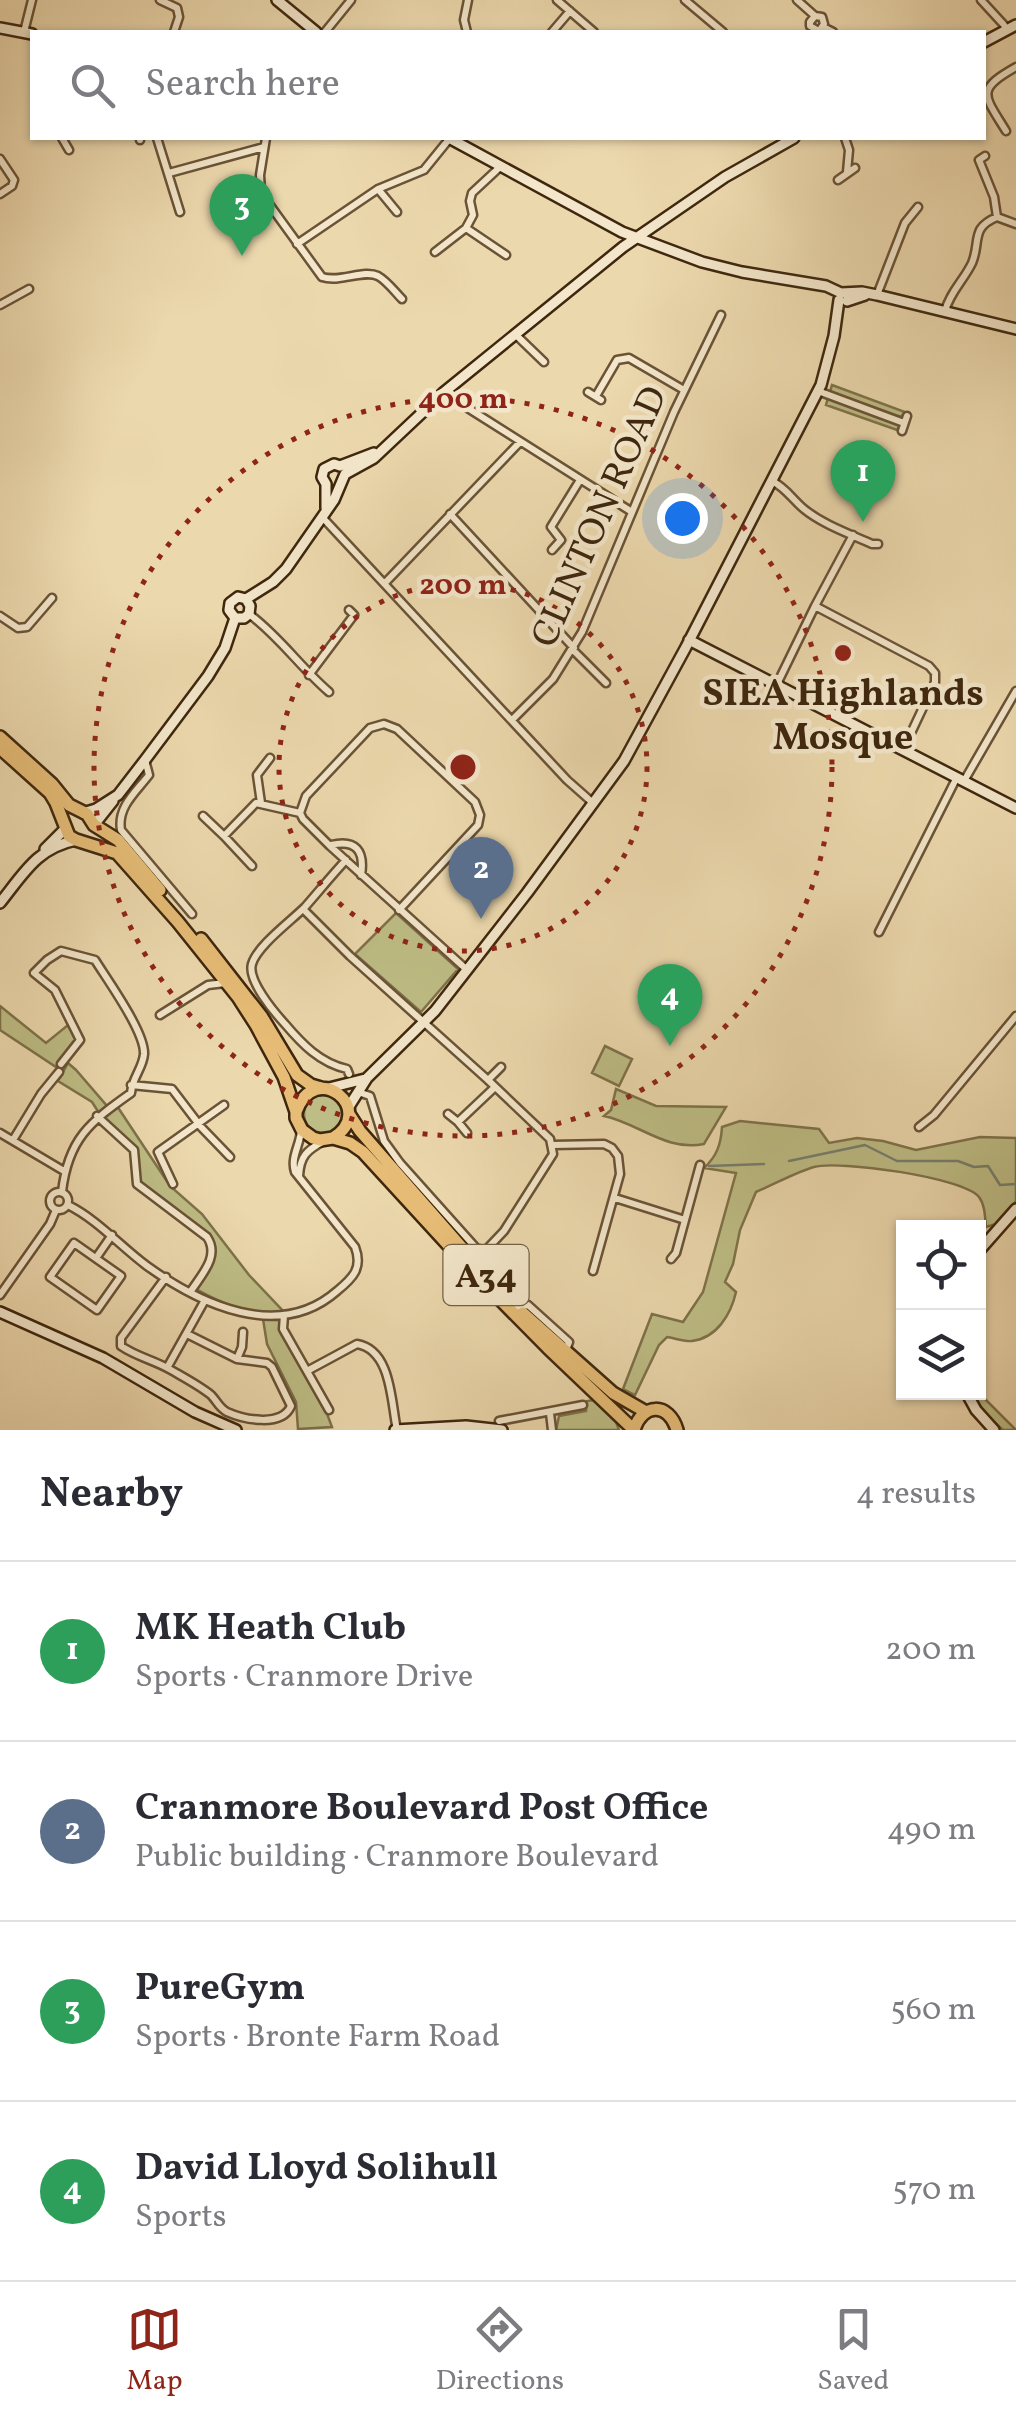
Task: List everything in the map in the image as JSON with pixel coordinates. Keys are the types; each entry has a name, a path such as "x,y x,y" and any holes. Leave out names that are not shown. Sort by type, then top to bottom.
{"highway":[{"name":"A34","path":"0,737 52,784 68,805 90,817 94,825 124,846 267,1012 302,1080 342,1096 360,1130 516,1307 613,1393 646,1412"},
{"path":"0,748 50,793 69,836 117,853 178,922 256,1025 284,1078 301,1128"},
{"path":"66,827 72,815 82,813"},
{"path":"78,840 88,838 94,825"},
{"path":"296,1112 307,1093 325,1088"},
{"path":"331,1139 344,1129 349,1111"},
{"name":"A34","path":"301,1128 313,1138 350,1143 363,1152 472,1272 634,1430 638,1420 653,1410 667,1413 677,1430"}],"street":[{"path":"0,28 28,33 32,0"},
{"path":"160,0 177,8 175,30"},
{"path":"277,0 314,30"},
{"path":"327,30 351,0"},
{"path":"466,30 468,0"},
{"path":"557,0 592,30"},
{"path":"685,0 721,30"},
{"path":"797,0 814,16 822,17 824,27"},
{"path":"981,0 1006,30"},
{"path":"554,30 570,11"},
{"path":"805,30 814,16"},
{"path":"986,41 1016,25"},
{"path":"810,26 817,30 824,27"},
{"path":"824,27 829,30"},
{"path":"1010,120 1004,128 987,92 992,81 1016,67"},
{"path":"63,140 68,150"},
{"path":"159,140 178,208 163,206"},
{"path":"297,244 378,189 424,170 448,140"},
{"path":"454,140 611,226 702,262 826,286 843,298 872,294 1016,329"},
{"path":"343,470 386,448 443,392 636,237 739,168 790,140"},
{"path":"838,180 851,170 846,140"},
{"path":"169,173 266,142 261,193 322,277 334,280 372,274 402,302"},
{"path":"985,156 979,160 994,197 997,217"},
{"path":"0,159 14,180 0,194"},
{"path":"435,252 446,250 466,228 473,215 472,193 501,166"},
{"path":"378,189 398,213"},
{"path":"872,294 905,224 918,207"},
{"path":"663,246 658,228 676,209"},
{"path":"944,313 948,299 972,264 976,235 987,221 997,217 1016,224"},
{"path":"611,226 616,252"},
{"path":"466,228 500,255"},
{"path":"2,302 29,289"},
{"path":"349,1111 367,1078 424,1022 527,893 633,746 818,391 843,298"},
{"name":"CLINTON ROAD","path":"512,720 553,679 573,649 684,390 720,319 727,328"},
{"path":"514,333 544,362"},
{"path":"588,392 599,398 617,360 623,358 684,390"},
{"path":"818,391 904,423"},
{"path":"443,392 632,512"},
{"path":"385,583 520,442"},
{"path":"246,599 286,569 324,515 334,500 345,478 343,470 334,464 324,469 322,477 326,484 324,515 567,780 593,803"},
{"path":"552,550 561,540 550,527 580,480"},
{"path":"772,481 813,515 878,544"},
{"path":"326,484 339,486"},
{"path":"450,514 606,683"},
{"path":"777,684 853,535"},
{"path":"238,597 246,599 249,614 235,618 229,610 230,602 238,597"},
{"path":"0,616 18,628 27,627 52,598"},
{"path":"815,606 930,666 935,682 902,750"},
{"path":"308,675 354,614 348,610"},
{"path":"249,614 272,632 308,675 328,692"},
{"path":"94,825 208,676 225,648 235,618"},
{"path":"689,640 1016,808"},
{"path":"879,932 961,779 1016,692"},
{"path":"399,910 478,826 480,815 475,802 397,729 384,724 370,728 306,796 300,813 302,820 399,910 466,969"},
{"path":"261,802 257,775 270,758"},
{"path":"146,760 149,775 123,809 121,830 192,914"},
{"path":"82,813 118,795"},
{"path":"224,836 256,802 300,813"},
{"path":"110,805 108,823 114,836"},
{"path":"203,816 252,866"},
{"path":"0,903 66,827"},
{"path":"40,854 61,843 78,840"},
{"path":"330,846 341,843 360,851 361,875"},
{"path":"346,860 261,949 252,964 252,977 267,1012 335,1071 346,1070 349,1074"},
{"path":"303,908 350,956 550,1138 553,1154 504,1231 485,1251 476,1248 400,1163 384,1141 372,1101 366,1093 357,1092"},
{"path":"13,1140 80,1040 55,990 34,974 61,952 95,960 144,1041 144,1061 131,1085 131,1093 98,1116 76,1143 64,1171 62,1192"},
{"path":"208,985 212,966"},
{"path":"160,1015 208,985 226,983"},
{"path":"919,1128 1016,1016"},
{"path":"488,1080 500,1067"},
{"path":"325,1088 367,1078"},
{"path":"131,1085 172,1089 230,1158"},
{"path":"458,1122 495,1087"},
{"path":"174,1184 158,1152 224,1105"},
{"path":"448,1114 467,1133"},
{"path":"98,1116 134,1150 137,1184 207,1236 213,1246 212,1256 191,1292"},
{"path":"68,1205 148,1266 205,1300 230,1310 249,1315 284,1314 318,1304 353,1277 359,1264 355,1247 293,1166 301,1128"},
{"path":"0,1134 64,1171"},
{"path":"299,1178 306,1152 331,1139"},
{"path":"553,1146 594,1143 612,1148 621,1165 593,1271"},
{"path":"671,1259 676,1253 700,1165"},
{"path":"686,1176 696,1179"},
{"path":"62,1192 68,1197 68,1205 64,1210 56,1210 50,1200 55,1193 62,1192"},
{"path":"614,1198 685,1220"},
{"path":"986,1243 1016,1209"},
{"path":"0,1295 56,1210"},
{"path":"96,1258 112,1235"},
{"path":"74,1243 96,1258 121,1276 97,1310 50,1277 74,1243"},
{"path":"166,1277 120,1342 121,1346 168,1368 210,1394 228,1412 246,1418 272,1419 288,1413 291,1406 266,1362 237,1360 187,1334"},
{"path":"168,1368 205,1300"},
{"path":"0,1312 103,1358 195,1412 236,1430"},
{"path":"284,1314 284,1328 329,1410"},
{"path":"237,1360 243,1332"},
{"path":"308,1371 358,1344 368,1346 384,1368 396,1430 501,1426 583,1405"},
{"path":"970,1400 994,1430"},
{"path":"550,1413 552,1430"}],"shaded area":[{"path":"832,385 905,412 901,417 830,392"},
{"path":"828,398 901,424 897,430 826,405"},
{"path":"396,913 458,969 421,1012 355,954"},
{"path":"0,1006 46,1043 68,1025 77,1039 56,1067 0,1030"},
{"path":"605,1046 632,1059 619,1086 592,1073"},
{"path":"68,1063 107,1106 99,1113 92,1102 58,1081"},
{"path":"616,1089 656,1106 726,1107 704,1144 678,1144 604,1116 611,1110"},
{"path":"323,1095 336,1101 342,1114 336,1127 323,1133 310,1127 304,1114 310,1101"},
{"path":"117,1106 170,1186 202,1214 249,1275 284,1312 238,1308 196,1289 211,1265 210,1237 140,1181 136,1149 102,1117"},
{"path":"740,1121 819,1129 829,1143 857,1138 916,1150 980,1137 1016,1138 1016,1201 996,1224 986,1227 981,1200 968,1190 899,1172 827,1165 792,1175 756,1192 725,1282 736,1292 731,1309 716,1330 701,1339 667,1337 659,1345 635,1395 623,1389 652,1314 683,1322 703,1292 736,1173 704,1168 718,1149 722,1127"},
{"path":"281,1317 281,1331 332,1427 298,1429 296,1402 267,1344 263,1319"},
{"path":"594,1400 619,1430 556,1430 559,1416 586,1411 587,1401"},
{"path":"977,1400 986,1400 1016,1430 1003,1430 984,1413"}],"waterway":[{"path":"789,1161 865,1145 897,1161 958,1161 974,1167 988,1166 1000,1185 1016,1184"},
{"path":"709,1166 764,1164"}],"place":[{"name":"PureGym","path":"242,256"},
{"name":"MK Heath Club","path":"863,522"},
{"name":"SIEA Highlands Mosque","path":"843,653"},
{"name":"Cranmore Boulevard Post Office","path":"481,919"},
{"name":"David Lloyd Solihull","path":"670,1046"}]}
